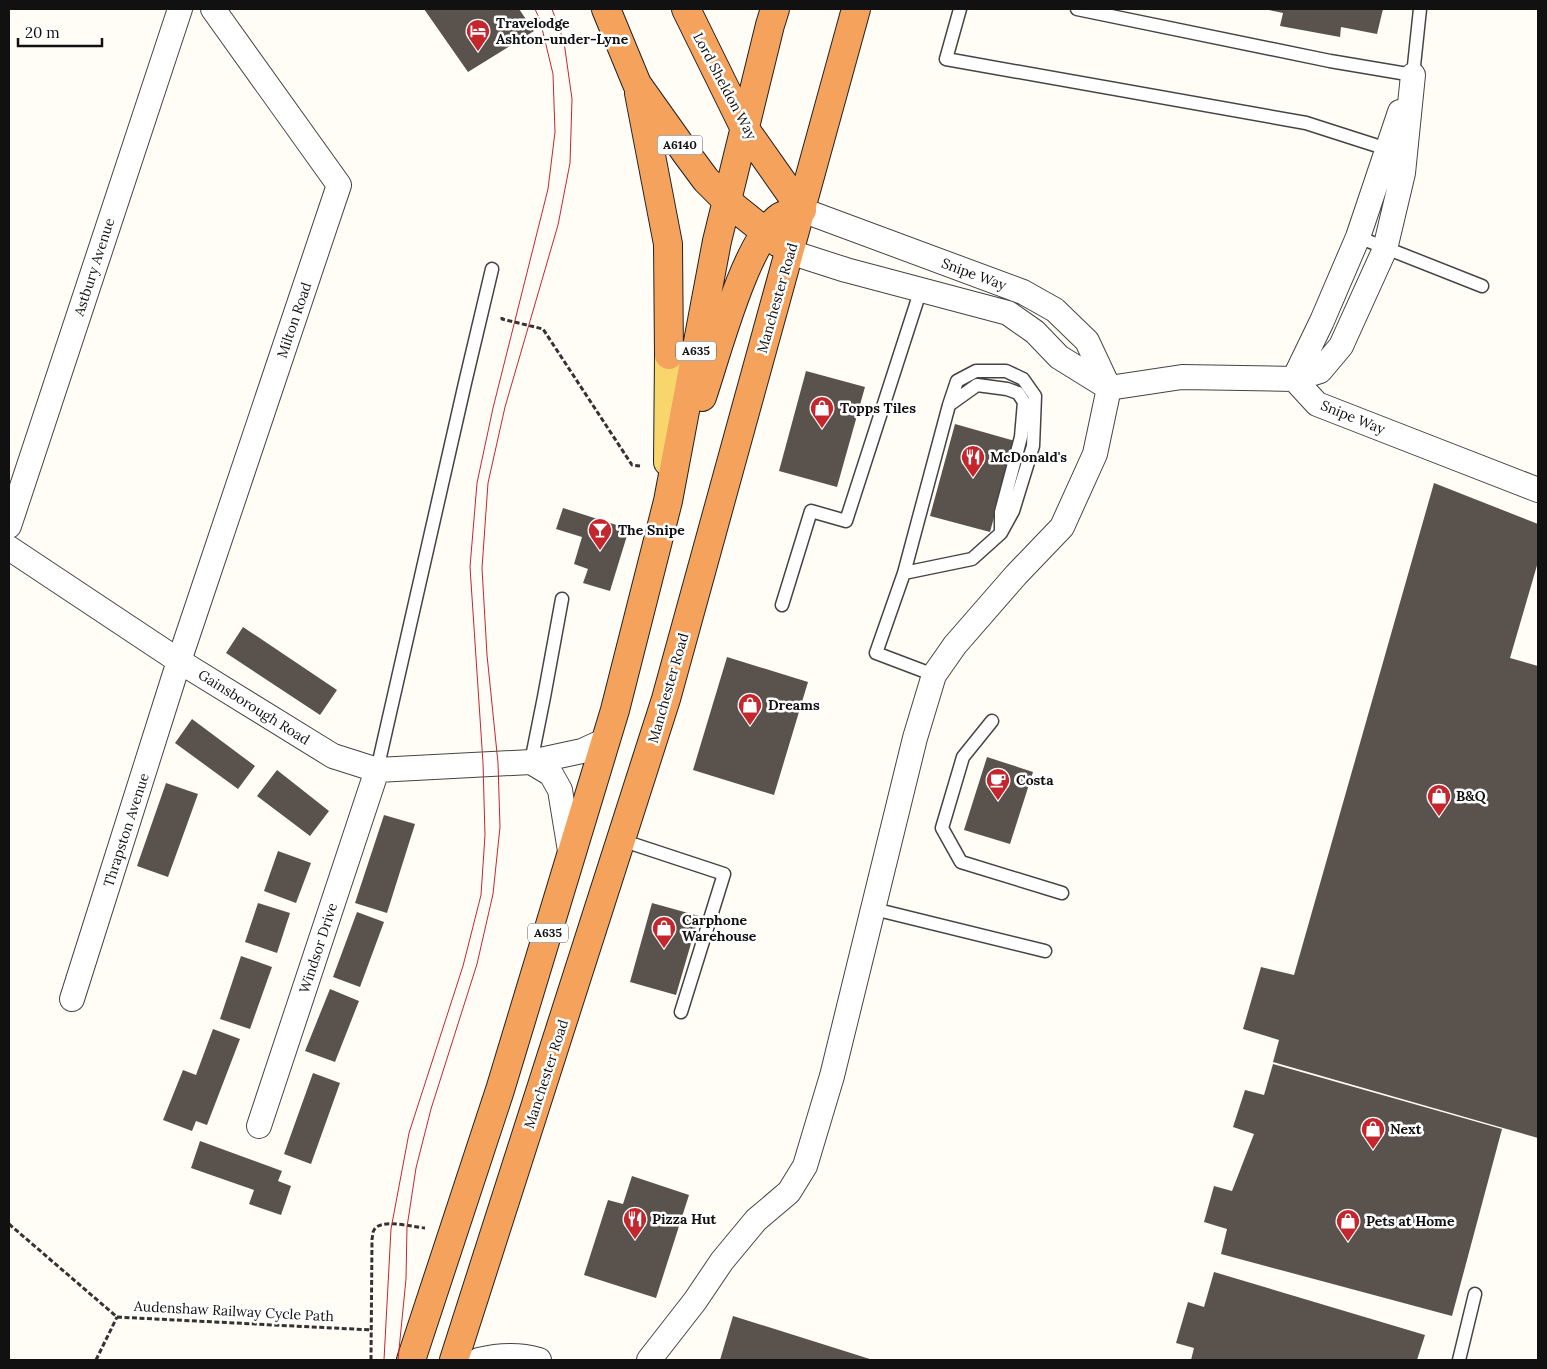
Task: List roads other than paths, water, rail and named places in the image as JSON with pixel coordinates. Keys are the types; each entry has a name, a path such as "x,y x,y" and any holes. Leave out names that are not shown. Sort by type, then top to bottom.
{"highway":[{"name":"A6140","path":"606,9 637,84 706,180 728,202 790,252"},
{"name":"Lord Sheldon Way","path":"686,9 745,129 802,210"},
{"name":"A635","path":"411,1360 500,1090 606,740 668,501 717,241 775,9"},
{"name":"Manchester Road","path":"454,1360 669,690 856,9"},
{"path":"637,84 668,244 669,355"},
{"path":"668,501 742,276 766,232 780,216 802,210"}],"main road":[{"path":"668,501 669,355"}],"street":[{"name":"Astbury Avenue","path":"9,526 180,9"},
{"name":"Milton Road","path":"179,661 339,185 212,9"},
{"path":"1294,379 1322,321 1358,236 1414,75"},
{"path":"649,1360 696,1301 722,1261 756,1220 789,1192 805,1166 832,1076 915,738 934,675 955,645 1016,575 1062,527 1095,454 1109,388 1182,377 1294,379 1320,371 1341,346 1385,248 1403,173 1414,75"},
{"name":"Snipe Way","path":"802,210 1023,292 1055,310 1087,341 1109,388"},
{"name":"Snipe Way","path":"790,252 846,270 1008,314 1035,332 1059,357 1109,388"},
{"name":"Snipe Way","path":"1294,379 1317,404 1538,490"},
{"name":"Gainsborough Road","path":"9,548 179,661 333,756 377,770 531,762 582,751 606,740"},
{"name":"Thrapston Avenue","path":"72,999 179,661"},
{"path":"531,762 551,774 560,790 571,857"},
{"name":"Windsor Drive","path":"260,1126 377,770"},
{"path":"479,1360 500,1355 539,1360"}],"lane":[{"path":"960,9 946,60 1306,123 1387,149"},
{"path":"1077,9 1330,61 1414,75 1420,9"},
{"path":"1358,236 1482,286"},
{"path":"377,770 492,269"},
{"path":"782,605 811,512 846,521 921,289"},
{"path":"904,573 972,558 1001,533 1014,511 1033,446 1035,396 1023,379 1006,371 976,371 957,381 949,405 904,573 876,654 934,675"},
{"path":"531,762 562,599"},
{"path":"992,721 963,757 942,828 962,862 1062,893"},
{"path":"621,840 724,874 681,1012"},
{"path":"874,909 1045,951"},
{"path":"1458,1360 1475,1294"}],"tram line":[{"path":"384,1360 391,1229 409,1133 463,966 481,895 485,835 483,763 470,567 477,483 493,408 548,189 555,132 553,74 540,20 535,9"},
{"path":"398,1360 406,1279 407,1227 416,1168 431,1109 477,964 493,894 500,827 498,763 487,655 482,568 488,483 505,407 558,225 570,163 572,99 564,42 552,9"}],"place":[{"name":"Travelodge Ashton-under-Lyne","path":"478,52"},
{"name":"Topps Tiles","path":"822,429"},
{"name":"McDonald's","path":"973,478"},
{"name":"The Snipe","path":"600,551"},
{"name":"Dreams","path":"750,726"},
{"name":"Costa","path":"998,801"},
{"name":"B&Q","path":"1439,817"},
{"name":"Carphone Warehouse","path":"664,949"},
{"name":"Next","path":"1373,1150"},
{"name":"Pizza Hut","path":"635,1240"},
{"name":"Pets at Home","path":"1348,1242"}]}
